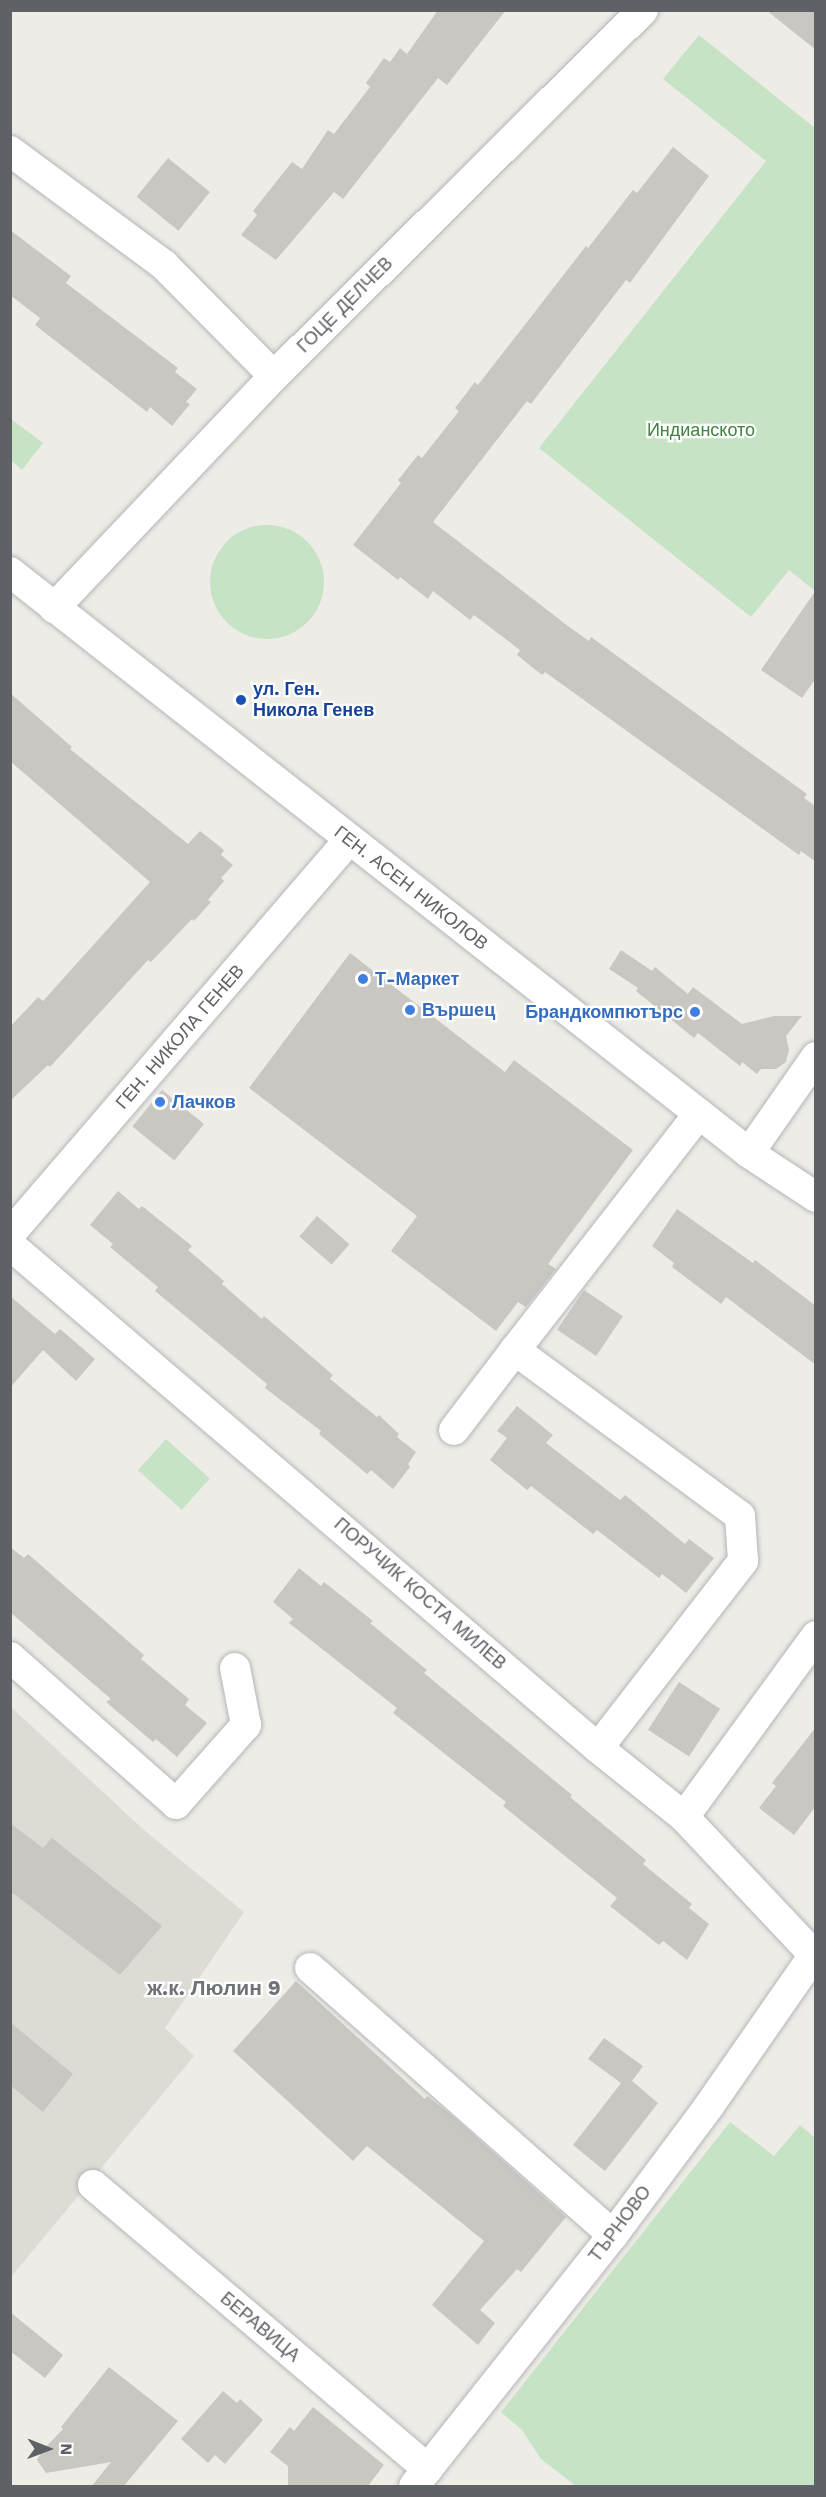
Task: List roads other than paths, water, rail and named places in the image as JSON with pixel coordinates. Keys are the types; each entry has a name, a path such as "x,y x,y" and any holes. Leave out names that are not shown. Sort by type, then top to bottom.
{"street":[{"name":"ГОЦЕ ДЕЛЧЕВ","path":"54,608 274,376 643,10"},
{"path":"10,151 164,265 274,376"},
{"name":"ГЕН. АСЕН НИКОЛОВ","path":"10,572 749,1153 816,1197"},
{"name":"ГЕН. НИКОЛА ГЕНЕВ","path":"10,1234 349,840"},
{"path":"749,1153 816,1057"},
{"path":"454,1430 699,1114"},
{"name":"ПОРУЧИК КОСТА МИЛЕВ","path":"10,1245 598,1748 684,1817 815,1955"},
{"path":"515,1350 740,1516 743,1562 598,1748"},
{"path":"684,1817 816,1636"},
{"path":"10,1657 176,1804 246,1725 235,1668"},
{"name":"ТЪРНОВО","path":"421,2478 613,2235 709,2106 815,1955"},
{"path":"310,1968 613,2235"},
{"name":"БЕРАВИЦА","path":"93,2185 421,2478"}],"place":[{"name":"ул. Ген. Никола Генев","path":"241,700"},
{"name":"Т-Маркет","path":"363,979"},
{"name":"Вършец","path":"410,1010"},
{"name":"Брандкомпютърс","path":"695,1012"},
{"name":"Лачков","path":"160,1102"}],"district":[{"name":"ж.к. Люлин 9","path":"214,1988"}],"park label":[{"name":"Индианското","path":"701,430"}]}
